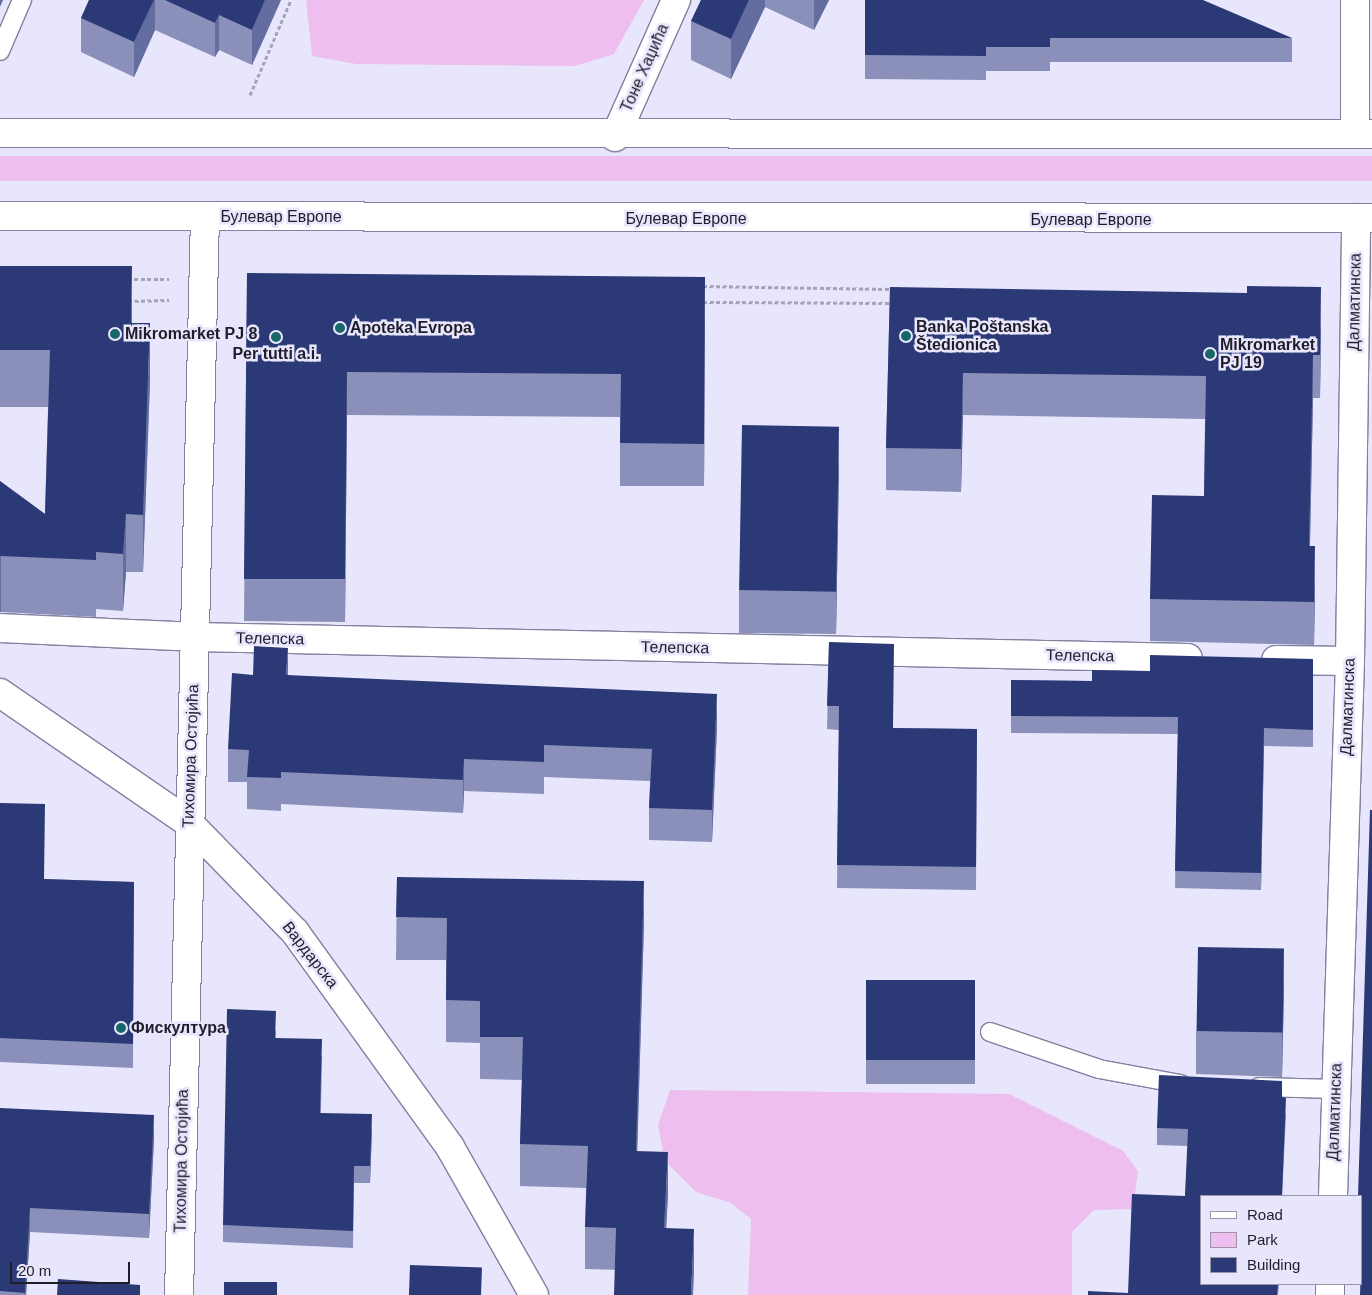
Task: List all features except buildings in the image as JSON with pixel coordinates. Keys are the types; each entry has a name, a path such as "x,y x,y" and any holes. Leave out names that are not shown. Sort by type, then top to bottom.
{"street":[{"name":"Тоне Хаџића","path":"615,137 676,0"},
{"path":"0,133 615,137 1363,134 1355,0"},
{"name":"Булевар Европе","path":"0,216 1364,218"},
{"name":"Тихомира Остојића","path":"179,1295 205,217"},
{"name":"Далматинска","path":"1333,1195 1364,218"},
{"name":"Телепска","path":"0,628 195,637 1210,658"},
{"path":"1250,659 1350,661"},
{"name":"Вардарска","path":"0,693 189,823 295,932 394,1064 497,1224 534,1295"}],"lane":[{"path":"0,51 22,0"},
{"path":"990,1032 1099,1069 1202,1085"},
{"path":"1240,1086 1336,1089"}],"path":[{"path":"250,95 291,0"},
{"path":"116,279 203,289"},
{"path":"699,286 897,289"},
{"path":"126,301 203,289"},
{"path":"700,302 898,303"}],"green space":[{"path":"306,0 644,0 614,54 575,66 356,64 312,56"},
{"path":"0,156 1372,156 1372,181 0,181"},
{"path":"670,1090 1009,1094 1123,1151 1138,1171 1133,1209 1094,1210 1072,1232 1072,1295 748,1295 751,1219 731,1203 696,1192 665,1161 658,1125"}],"place":[{"name":"Apoteka Evropa","path":"340,328"},
{"name":"Mikromarket PJ 8","path":"115,334"},
{"name":"Banka Poštanska Štedionica","path":"906,336"},
{"name":"Per tutti a.i.","path":"276,337"},
{"name":"Mikromarket PJ 19","path":"1210,354"},
{"name":"Фискултура","path":"121,1028"}]}
